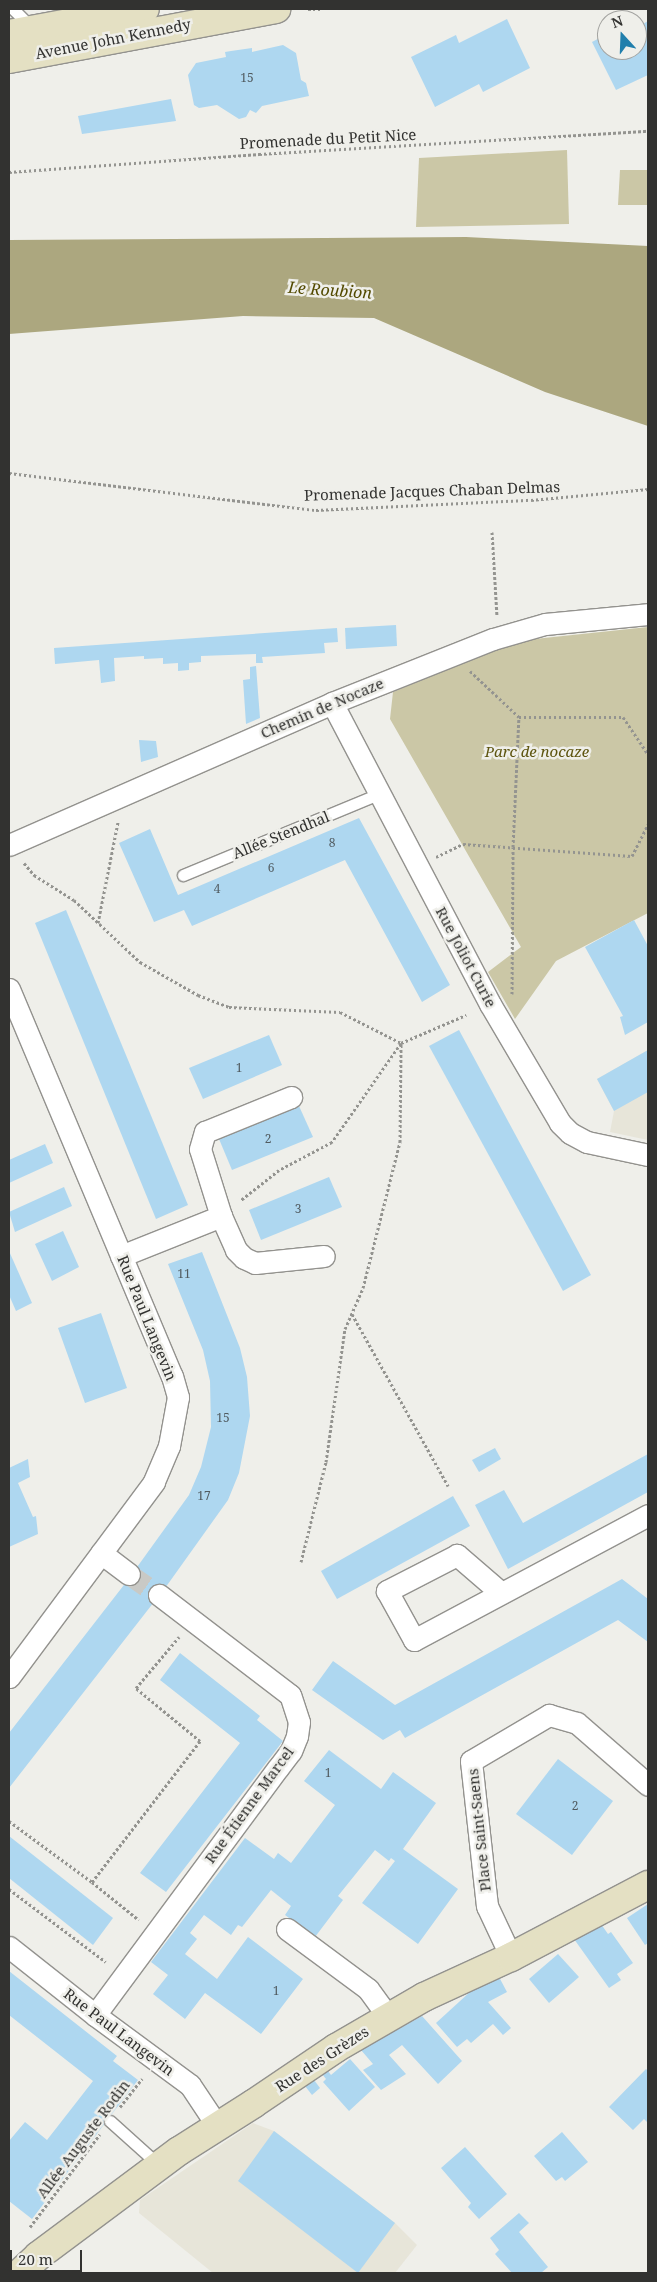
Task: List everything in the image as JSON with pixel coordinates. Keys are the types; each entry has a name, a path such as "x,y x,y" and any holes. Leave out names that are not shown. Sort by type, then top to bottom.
{"street":[{"name":"Avenue John Kennedy","path":"16,24 145,9"},
{"name":"Avenue John Kennedy","path":"9,59 276,9"},
{"name":"Chemin de Nocaze","path":"9,845 332,703 452,654 545,624 648,614"},
{"name":"Rue Joliot Curie","path":"332,703 490,1004 560,1123 570,1133 587,1142 648,1155"},
{"name":"Rue Paul Langevin","path":"9,989 172,1376 178,1397 169,1446 154,1482 9,1677"},
{"path":"291,1097 205,1132 200,1149 221,1216 236,1250 244,1258 255,1263 324,1256"},
{"path":"122,1256 221,1216"},
{"path":"500,1592 457,1555 387,1591 414,1640 500,1592 648,1515"},
{"path":"101,1553 130,1574"},
{"name":"Rue Étienne Marcel","path":"95,2015 291,1751 298,1729 296,1708 290,1695 159,1595"},
{"name":"Place Saint-Saens","path":"511,1957 487,1906 471,1761 549,1715 577,1723 648,1785"},
{"name":"Rue des Grèzes","path":"20,2273 38,2256 160,2166 336,2048 424,1997 511,1957 648,1885"},
{"path":"287,1929 368,1989 388,2017"},
{"name":"Rue Paul Langevin","path":"9,1947 95,2015 190,2085 218,2127"}],"lane":[{"name":"Allée Stendhal","path":"183,875 379,794"},
{"path":"110,2120 160,2166"}],"path":[{"path":"308,9 323,9"},
{"name":"Promenade du Petit Nice","path":"9,172 259,154 648,131"},
{"name":"Promenade Jacques Chaban Delmas","path":"9,474 316,510 531,500 648,489"},
{"path":"492,532 497,621"},
{"path":"452,654 519,717 623,717 648,754"},
{"path":"512,994 513,847 519,717"},
{"path":"98,923 123,794"},
{"path":"419,868 445,852 463,844 632,856 648,824"},
{"path":"9,845 34,876 74,900 140,962 198,994 229,1008 340,1012 401,1043"},
{"path":"221,1216 278,1170 332,1142 401,1043 466,1015"},
{"path":"301,1562 326,1462 345,1329 363,1288 400,1142 401,1043"},
{"path":"352,1314 448,1486"},
{"path":"92,1882 200,1741 136,1688 192,1621"},
{"path":"9,1821 92,1882 155,1933"},
{"path":"9,1888 124,1976"},
{"name":"Allée Auguste Rodin","path":"27,2232 156,2060"}],"shaded area":[{"path":"648,1050 648,1140 610,1132 614,1111 597,1079"},
{"path":"253,2123 274,2131 395,2223 417,2245 395,2273 213,2273 139,2213 140,2200"}],"green space":[{"path":"567,150 569,224 416,227 419,158"},
{"path":"620,170 648,170 648,205 618,205"},
{"name":"Parc de nocaze","path":"648,627 648,913 556,961 515,1019 488,972 521,947 390,719 393,692 516,641"}],"water":[{"name":"Le Roubion","path":"466,237 648,246 648,426 545,392 374,318 243,316 9,334 9,240"}],"building":[{"path":"507,19 530,68 483,92 479,84 435,107 411,57 456,35 459,43"},
{"path":"648,21 648,75 616,90 601,60 647,60"},
{"path":"597,39 597,52 592,42"},
{"path":"283,45 296,53 301,80 306,83 309,96 262,106 256,113 250,110 246,117 239,119 217,105 199,108 194,105 188,75 196,63 226,57 225,52 252,48 252,52"},
{"path":"171,99 176,121 82,134 78,116"},
{"path":"396,625 397,646 346,649 345,628"},
{"path":"337,628 338,642 324,643 325,653 262,657 263,663 256,663 256,654 201,656 201,662 189,663 189,670 178,671 178,663 163,664 163,658 144,659 144,656 114,658 115,681 101,683 99,660 55,664 54,648"},
{"path":"256,666 260,718 246,724 243,680 250,679 250,667"},
{"path":"139,740 156,741 158,757 141,762"},
{"path":"359,818 450,985 422,1002 345,860 192,926 184,910 154,922 119,843 150,829 178,895"},
{"path":"66,910 188,1205 156,1219 35,923"},
{"path":"634,920 648,946 648,1022 625,1035 620,1017 623,1016 585,947"},
{"path":"459,1030 591,1275 563,1291 429,1046"},
{"path":"269,1035 282,1065 203,1099 189,1068"},
{"path":"648,1050 648,1092 614,1111 597,1079"},
{"path":"299,1106 313,1137 232,1170 219,1139"},
{"path":"45,1144 53,1163 9,1183 9,1160"},
{"path":"329,1177 342,1207 261,1240 249,1210"},
{"path":"64,1187 72,1206 15,1232 9,1212"},
{"path":"63,1231 79,1267 52,1281 35,1244"},
{"path":"9,1251 32,1303 16,1311 9,1295"},
{"path":"202,1252 240,1348 247,1377 250,1416 239,1473 228,1500 168,1584 9,1788 9,1733 127,1581 189,1495 201,1467 211,1427 210,1381 203,1350 168,1264"},
{"path":"101,1313 127,1388 85,1403 58,1328"},
{"path":"495,1448 501,1459 479,1472 472,1460"},
{"path":"648,1454 648,1492 508,1569 475,1505 504,1490 523,1523"},
{"path":"28,1459 30,1477 18,1483 33,1517 36,1516 38,1534 9,1547 9,1468"},
{"path":"453,1496 470,1526 337,1599 321,1571"},
{"path":"622,1579 648,1599 648,1642 618,1620 405,1738 400,1730 383,1740 312,1690 333,1661 395,1705"},
{"path":"180,1653 260,1716 257,1720 283,1741 166,1892 140,1873 240,1743 160,1680"},
{"path":"329,1750 381,1789 393,1772 436,1803 403,1849 458,1889 418,1944 362,1903 395,1861 391,1858 389,1861 375,1850 338,1896 343,1900 315,1937 285,1915 291,1906 271,1890 242,1927 238,1925 231,1935 204,1915 190,1933 197,1939 185,1954 217,1979 248,1937 303,1979 261,2034 205,1993 185,2019 153,1994 168,1975 151,1962 245,1838 274,1859 278,1853 291,1863 335,1805 304,1781"},
{"path":"558,1759 613,1801 572,1855 516,1814"},
{"path":"9,1836 113,1918 93,1945 9,1878"},
{"path":"648,1904 648,1943 645,1945 627,1918"},
{"path":"601,1924 608,1934 611,1932 633,1963 617,1974 621,1980 609,1988 574,1939"},
{"path":"558,1954 579,1977 549,2003 529,1979"},
{"path":"9,1971 117,2056 113,2061 138,2080 32,2219 9,2201 9,2141 25,2122 47,2140 93,2081 9,2015"},
{"path":"499,1977 507,1992 488,2002 511,2028 503,2035 493,2024 471,2043 467,2039 457,2047 436,2023 471,1991"},
{"path":"422,2016 462,2061 438,2084 402,2045 389,2055 406,2074 381,2090 363,2070 373,2064 361,2050"},
{"path":"350,2059 375,2087 349,2111 323,2082 326,2079 322,2074 328,2071 331,2075"},
{"path":"646,2069 648,2071 648,2123 644,2119 633,2130 609,2107"},
{"path":"314,2080 320,2088 312,2095 305,2086"},
{"path":"274,2131 395,2223 358,2273 238,2181"},
{"path":"562,2132 588,2162 565,2181 562,2177 556,2181 534,2156"},
{"path":"465,2147 507,2194 479,2219 468,2207 471,2203 441,2168"},
{"path":"519,2213 529,2223 519,2232 548,2267 541,2273 512,2273 495,2254 499,2250 490,2238"}],"tunnel":[{"path":"129,1574 159,1595"}]}
